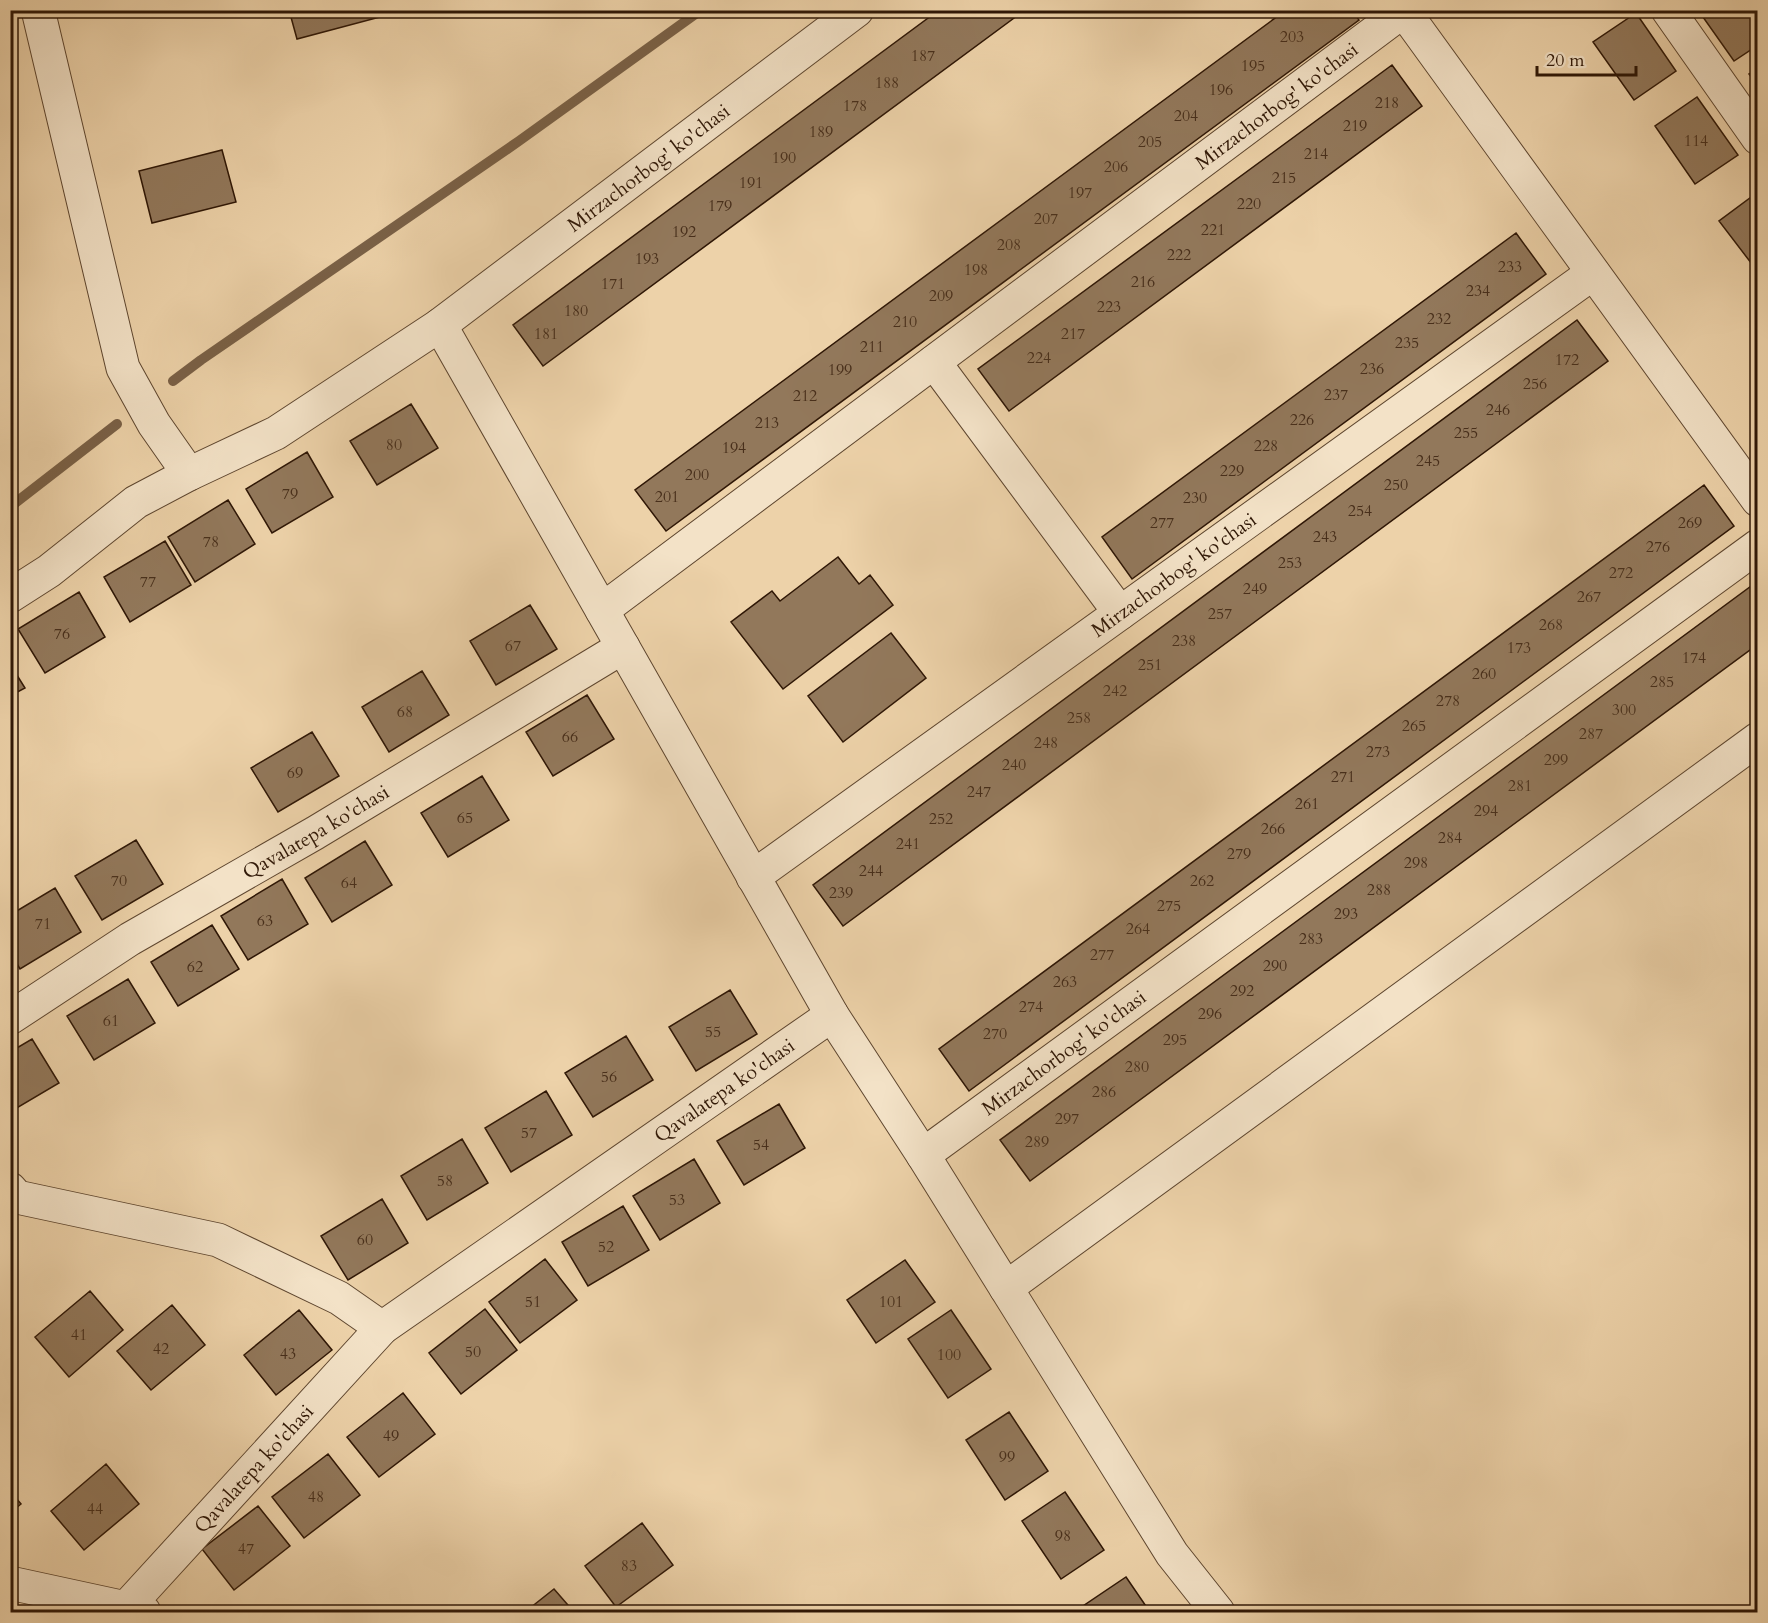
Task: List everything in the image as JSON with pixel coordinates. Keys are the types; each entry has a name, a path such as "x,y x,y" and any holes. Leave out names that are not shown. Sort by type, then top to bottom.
{"street":[{"path":"38,10 123,368 154,424 189,474"},
{"name":"Mirzachorbog' ko'chasi","path":"10,596 49,570 136,502 276,433 440,325 857,10"},
{"path":"1668,10 1758,138"},
{"path":"1403,11 1758,500"},
{"name":"Mirzachorbog' ko'chasi","path":"602,610 1403,11"},
{"name":"Mirzachorbog' ko'chasi","path":"753,877 1593,273"},
{"path":"440,325 832,1015 1172,1554 1218,1612"},
{"path":"934,362 1120,613"},
{"name":"Mirzachorbog' ko'chasi","path":"922,1155 1758,546"},
{"name":"Qavalatepa ko'chasi","path":"10,1018 130,939 315,833 623,648"},
{"path":"1006,1288 1758,739"},
{"name":"Qavalatepa ko'chasi","path":"10,1582 135,1610 382,1328 832,1015"},
{"path":"10,1189 17,1197 218,1240 339,1298 382,1328"}],"building":[{"path":"289,10 378,10 380,17 297,39"},
{"path":"939,10 1025,10 543,366 513,325"},
{"path":"1286,10 1352,10 1359,20 666,531 635,490"},
{"path":"1698,10 1758,10 1758,45 1734,61"},
{"path":"1636,13 1676,71 1634,100 1593,42"},
{"path":"1392,65 1422,106 1009,411 978,369"},
{"path":"1758,69 1758,86 1749,74"},
{"path":"1697,97 1738,155 1695,184 1655,126"},
{"path":"222,150 236,202 152,223 139,171"},
{"path":"1758,192 1758,272 1719,221"},
{"path":"1516,233 1546,274 1132,579 1102,537"},
{"path":"1577,320 1608,361 843,926 813,885"},
{"path":"411,404 438,448 377,485 350,441"},
{"path":"307,452 333,497 272,533 246,489"},
{"path":"1704,485 1734,526 969,1091 939,1049"},
{"path":"228,500 255,544 195,582 168,537"},
{"path":"165,541 191,585 130,622 104,577"},
{"path":"838,557 859,584 870,575 893,605 783,689 731,622 772,591 780,601"},
{"path":"1758,581 1758,644 1030,1181 1000,1140"},
{"path":"79,592 105,637 45,673 18,629"},
{"path":"530,605 557,649 496,685 470,641"},
{"path":"891,633 926,678 843,742 808,696"},
{"path":"10,664 25,688 10,696"},
{"path":"422,671 449,715 389,752 362,707"},
{"path":"587,695 614,739 553,776 526,732"},
{"path":"312,732 339,776 278,812 251,768"},
{"path":"482,776 509,820 448,857 421,813"},
{"path":"136,840 163,884 102,920 75,876"},
{"path":"365,841 392,885 332,922 305,878"},
{"path":"282,879 308,924 248,960 221,916"},
{"path":"55,888 81,932 20,969 10,952 10,915"},
{"path":"212,925 239,969 178,1006 151,962"},
{"path":"128,979 155,1023 94,1060 67,1016"},
{"path":"730,990 757,1034 696,1071 669,1027"},
{"path":"626,1036 653,1080 593,1117 565,1073"},
{"path":"32,1039 59,1083 10,1112 10,1052"},
{"path":"546,1091 572,1135 511,1172 485,1128"},
{"path":"779,1104 805,1148 744,1185 717,1141"},
{"path":"462,1139 488,1183 427,1220 401,1176"},
{"path":"694,1159 720,1203 660,1240 633,1196"},
{"path":"382,1199 408,1243 348,1280 321,1236"},
{"path":"623,1206 649,1250 588,1286 562,1242"},
{"path":"545,1259 577,1300 520,1343 489,1302"},
{"path":"905,1260 935,1302 876,1343 847,1300"},
{"path":"90,1291 123,1330 69,1377 35,1337"},
{"path":"172,1305 205,1345 151,1390 117,1351"},
{"path":"485,1309 517,1350 461,1394 429,1353"},
{"path":"299,1310 332,1350 276,1395 244,1355"},
{"path":"951,1310 991,1369 948,1398 908,1339"},
{"path":"403,1393 435,1434 379,1477 347,1437"},
{"path":"1009,1412 1048,1471 1005,1500 966,1440"},
{"path":"328,1454 360,1495 304,1538 272,1497"},
{"path":"106,1464 139,1504 84,1550 51,1511"},
{"path":"10,1491 21,1504 10,1513"},
{"path":"1065,1492 1104,1550 1061,1579 1022,1521"},
{"path":"258,1506 290,1546 234,1590 202,1549"},
{"path":"642,1523 673,1565 616,1607 585,1566"},
{"path":"1126,1577 1150,1612 1087,1612 1083,1606"},
{"path":"554,1589 574,1612 525,1612"},
{"path":"19,1606 24,1612 11,1612"}],"waterway":[{"path":"173,381 519,141 701,10"},
{"path":"10,507 117,424"}]}
